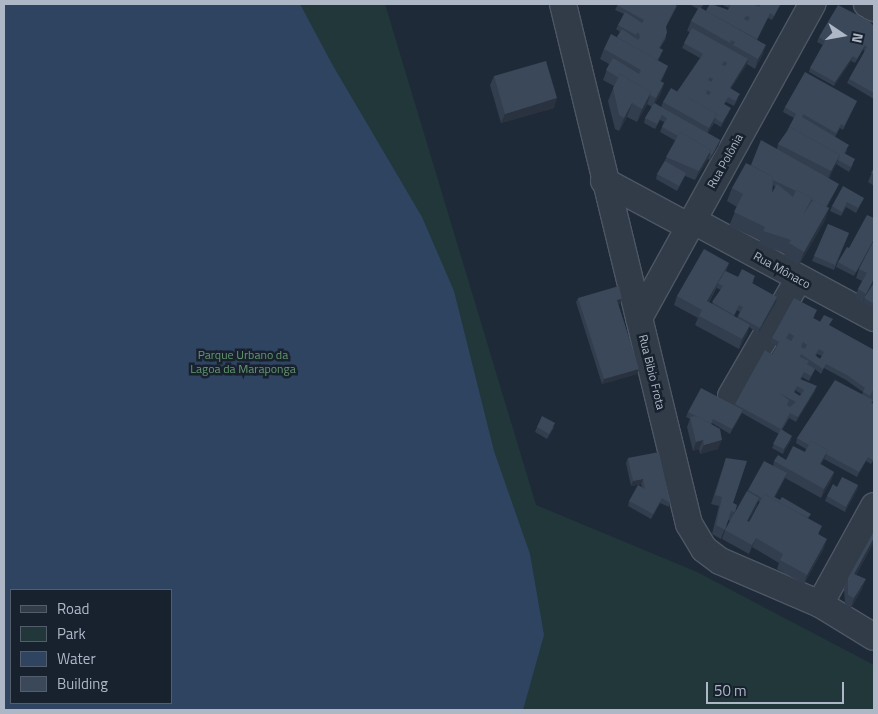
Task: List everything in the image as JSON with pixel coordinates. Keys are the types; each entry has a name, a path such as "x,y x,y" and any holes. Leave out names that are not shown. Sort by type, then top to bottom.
{"street":[{"name":"Rua Bibio Frota","path":"563,4 604,181 689,524 696,539 720,561 820,604 874,638"},
{"name":"Rua Polônia","path":"639,318 812,4"},
{"path":"867,4 874,8"},
{"name":"Rua Mônaco","path":"604,181 874,318"},
{"path":"731,396 798,280"},
{"path":"820,604 874,506"}],"green space":[{"name":"Parque Urbano da Lagoa da Maraponga","path":"4,4 385,4 536,505 697,572 874,665 874,710 4,710"}],"water":[{"name":"Parque Urbano da Lagoa da Maraponga","path":"4,4 300,4 332,64 422,217 454,291 494,451 530,554 544,635 523,710 4,710"}],"building":[{"path":"618,4 677,4 666,26 667,33 659,48 663,50 657,60 617,37 622,29 638,40 640,37 638,32 636,35 618,25 625,12 642,23 644,20"},
{"path":"710,4 728,10 731,4 756,4 759,7 761,4 780,4 774,16 770,13 757,39 706,11","holes":["746,16 750,17 748,21 744,19"]},
{"path":"838,5 869,21 874,26 874,93 849,79 867,47 865,45 857,59 853,56 835,82 810,68 825,41 819,37"},
{"path":"699,7 766,45 758,59 733,45 735,42 731,40 730,43 691,21"},
{"path":"692,28 748,59 730,88 740,94 735,101 728,97 724,104 731,108 722,123 715,118 717,114 677,92 703,54 684,43"},
{"path":"611,34 668,66 660,81 664,83 656,98 650,95 651,92 620,74 619,78 606,70 613,58 639,74 641,70 604,49"},
{"path":"546,61 557,98 505,114 494,76"},
{"path":"805,72 857,101 844,126 841,124 836,133 803,114 802,117 849,145 844,153 855,159 851,167 838,160 840,155 790,127 787,131 796,114 785,107"},
{"path":"620,74 651,92 642,109 632,103 624,118 619,115 613,88"},
{"path":"671,88 717,114 709,128 663,102"},
{"path":"654,103 720,140 712,155 710,154 711,150 680,132 678,136 662,127 667,118 662,115 657,124 645,118"},
{"path":"790,127 840,155 831,171 778,144"},
{"path":"680,132 711,150 699,171 666,157"},
{"path":"761,140 839,184 826,207 812,198 773,180 773,177 751,165"},
{"path":"665,161 686,173 679,186 657,174"},
{"path":"746,163 773,177 772,193 777,184 793,197 796,190 812,198 803,215 813,200 829,208 804,252 789,243 791,240 763,231 765,227 734,212 743,194 732,188"},
{"path":"843,186 864,198 858,208 847,202 842,212 832,206"},
{"path":"867,215 874,218 874,239 856,272 838,262 847,247 849,248"},
{"path":"828,224 849,233 835,265 814,256"},
{"path":"874,240 874,278 866,294 858,289 867,273 859,269"},
{"path":"704,249 729,263 707,301 750,325 742,339 699,316 702,310 677,296"},
{"path":"742,269 755,276 752,283 777,297 760,328 738,316 743,307 739,305 734,315 712,302 723,286 718,283 725,271 738,277"},
{"path":"874,283 874,304 864,298"},
{"path":"619,286 622,299 617,300 639,369 604,379 578,298"},
{"path":"794,298 817,310 813,318 820,322 824,315 833,319 829,325 874,350 874,388 870,396 863,392 865,388 847,375 826,364 823,369 801,354 800,357 809,361 807,364 815,369 811,376 804,372 800,379 817,386 798,417 790,413 781,429 735,404 765,350 772,355 779,342 772,338","holes":["789,333 794,336 791,341 786,338","803,342 807,345 805,349 801,347","819,349 824,352 820,359 815,355","797,386 804,390 800,396 794,392","779,393 796,402 790,407 787,405 789,400"]},
{"path":"835,380 873,400 871,403 874,404 874,458 873,460 868,457 859,472 826,454 828,450 811,441 809,445 797,438"},
{"path":"701,388 743,410 732,429 713,419 711,424 688,412"},
{"path":"542,416 555,423 549,434 537,427"},
{"path":"697,416 720,429 722,440 704,445 703,440 696,442 690,417"},
{"path":"781,429 792,436 784,449 773,444"},
{"path":"811,441 828,450 820,464 834,472 824,489 774,461 778,455 786,460 793,446 805,452"},
{"path":"659,452 670,503 662,498 653,514 629,501 638,485 645,489 643,479 633,481 628,458"},
{"path":"726,458 747,461 733,503 737,505 735,512 731,511 725,530 716,525 722,497 715,495"},
{"path":"764,461 787,473 774,497 780,500 782,497 811,514 808,518 764,494 762,498 748,490"},
{"path":"842,477 858,485 846,507 827,496 833,484 837,487"},
{"path":"747,491 759,498 747,521 749,522 764,494 822,526 818,534 827,539 807,575 780,560 783,554 756,538 752,545 725,530"},
{"path":"874,531 874,538 854,574 866,579 854,598 848,595 848,578"}]}
